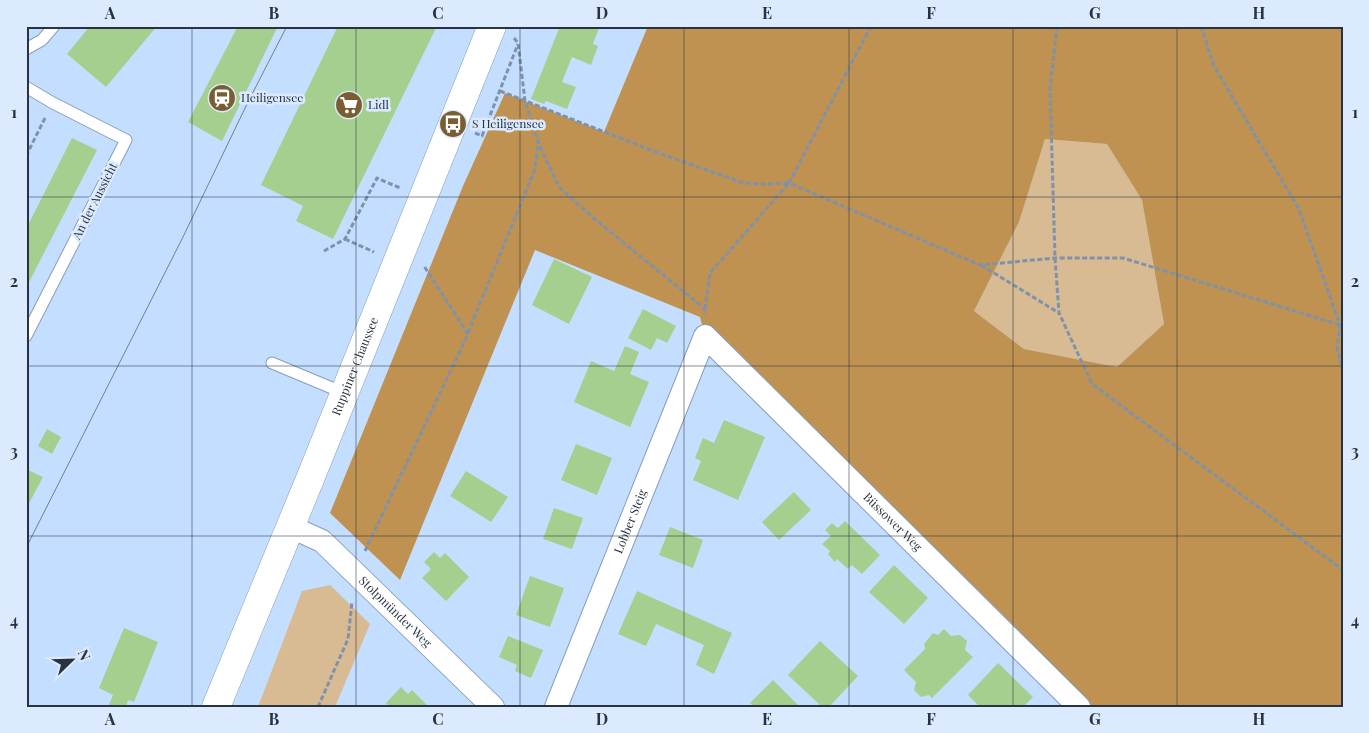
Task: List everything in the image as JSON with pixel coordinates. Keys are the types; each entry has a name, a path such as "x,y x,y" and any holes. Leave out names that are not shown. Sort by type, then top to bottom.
{"main road":[{"name":"Ruppiner Chaussee","path":"216,707 291,527 423,198 500,29"}],"street":[{"name":"Lobber Steig","path":"556,707 705,336"},
{"name":"Büssower Weg","path":"705,336 1079,707"},
{"name":"Stolpmünder Weg","path":"291,527 322,541 493,707"}],"lane":[{"path":"26,49 42,40 54,26"},
{"name":"An der Aussicht","path":"26,87 52,103 126,140 26,336"},
{"path":"272,363 344,393"}],"path":[{"path":"705,336 705,309 710,274 790,183 871,26"},
{"path":"1057,26 1050,89 1054,258 1059,313 1092,384 1343,570"},
{"path":"1201,26 1214,66 1299,209 1342,324 1337,348 1343,371"},
{"path":"500,29 518,43 525,101 538,142 559,187 596,221 705,309"},
{"path":"474,133 482,136 518,43"},
{"path":"500,91 656,152 744,183 790,183 980,265 1059,313"},
{"path":"26,156 52,103"},
{"path":"318,707 348,639 355,573 468,334 535,169 538,142"},
{"path":"324,251 345,239 378,178 423,198"},
{"path":"406,241 468,334"},
{"path":"980,265 1054,258 1123,258 1342,324"}],"shaded area":[{"path":"648,26 1343,26 1343,707 1079,707 705,336 700,317 535,250 400,580 330,513 463,186 505,93 604,132","holes":["1045,139 1107,144 1142,200 1164,324 1117,367 1024,349 974,311 1019,222"]},
{"path":"1045,139 1107,144 1142,200 1164,324 1117,367 1024,349 974,311 1019,222"},
{"path":"330,585 370,624 335,707 258,707 302,591"}],"building":[{"path":"90,26 157,26 106,87 67,54"},
{"path":"238,26 278,26 222,141 188,122"},
{"name":"Lidl","path":"338,26 437,26 333,239 296,221 303,206 261,185"},
{"path":"560,26 595,26 599,28 593,44 598,46 591,65 572,57 562,82 576,87 567,109 546,101 544,104 531,99"},
{"path":"72,138 97,150 26,288 26,229"},
{"path":"554,259 592,277 569,324 532,305"},
{"path":"643,309 676,326 667,343 657,338 651,350 628,338"},
{"path":"625,346 639,352 630,374 649,382 630,427 574,402 591,361 614,371"},
{"path":"724,420 765,437 738,500 693,480 701,461 695,458 703,438 714,443"},
{"path":"47,429 61,437 52,454 38,446"},
{"path":"576,444 612,458 597,495 561,480"},
{"path":"28,470 43,477 26,509 26,472"},
{"path":"466,471 508,497 491,522 450,496"},
{"path":"794,492 811,510 779,540 762,522"},
{"path":"554,508 583,518 572,549 543,539"},
{"path":"845,521 880,555 862,574 852,565 848,569 837,559 835,562 828,554 830,551 822,544 831,536 825,530 832,523 838,528"},
{"path":"670,527 703,540 693,568 659,555"},
{"path":"434,552 440,558 445,553 469,577 446,601 422,578 431,569 424,562"},
{"path":"894,565 928,598 904,624 869,592"},
{"path":"530,576 564,588 550,627 516,615"},
{"path":"637,591 732,633 714,674 696,665 704,645 656,624 646,646 618,634"},
{"path":"124,628 158,642 134,702 128,700 126,707 108,707 113,695 99,688"},
{"path":"944,629 951,636 960,635 967,641 965,650 973,657 932,698 929,695 921,697 914,690 916,682 904,670 925,649 924,644 933,633 938,635"},
{"path":"508,636 543,650 531,678 515,671 517,665 499,657"},
{"path":"820,641 858,676 829,707 822,707 788,675"},
{"path":"998,663 1033,697 1023,707 980,707 968,695"},
{"path":"773,680 800,707 754,707 750,703"},
{"path":"401,687 408,694 412,690 429,707 390,707 386,703"}],"tram line":[{"path":"26,548 287,26"}],"place":[{"name":"Heiligensee","path":"222,98"},
{"name":"Lidl","path":"349,105"},
{"name":"S Heiligensee","path":"453,124"}]}
